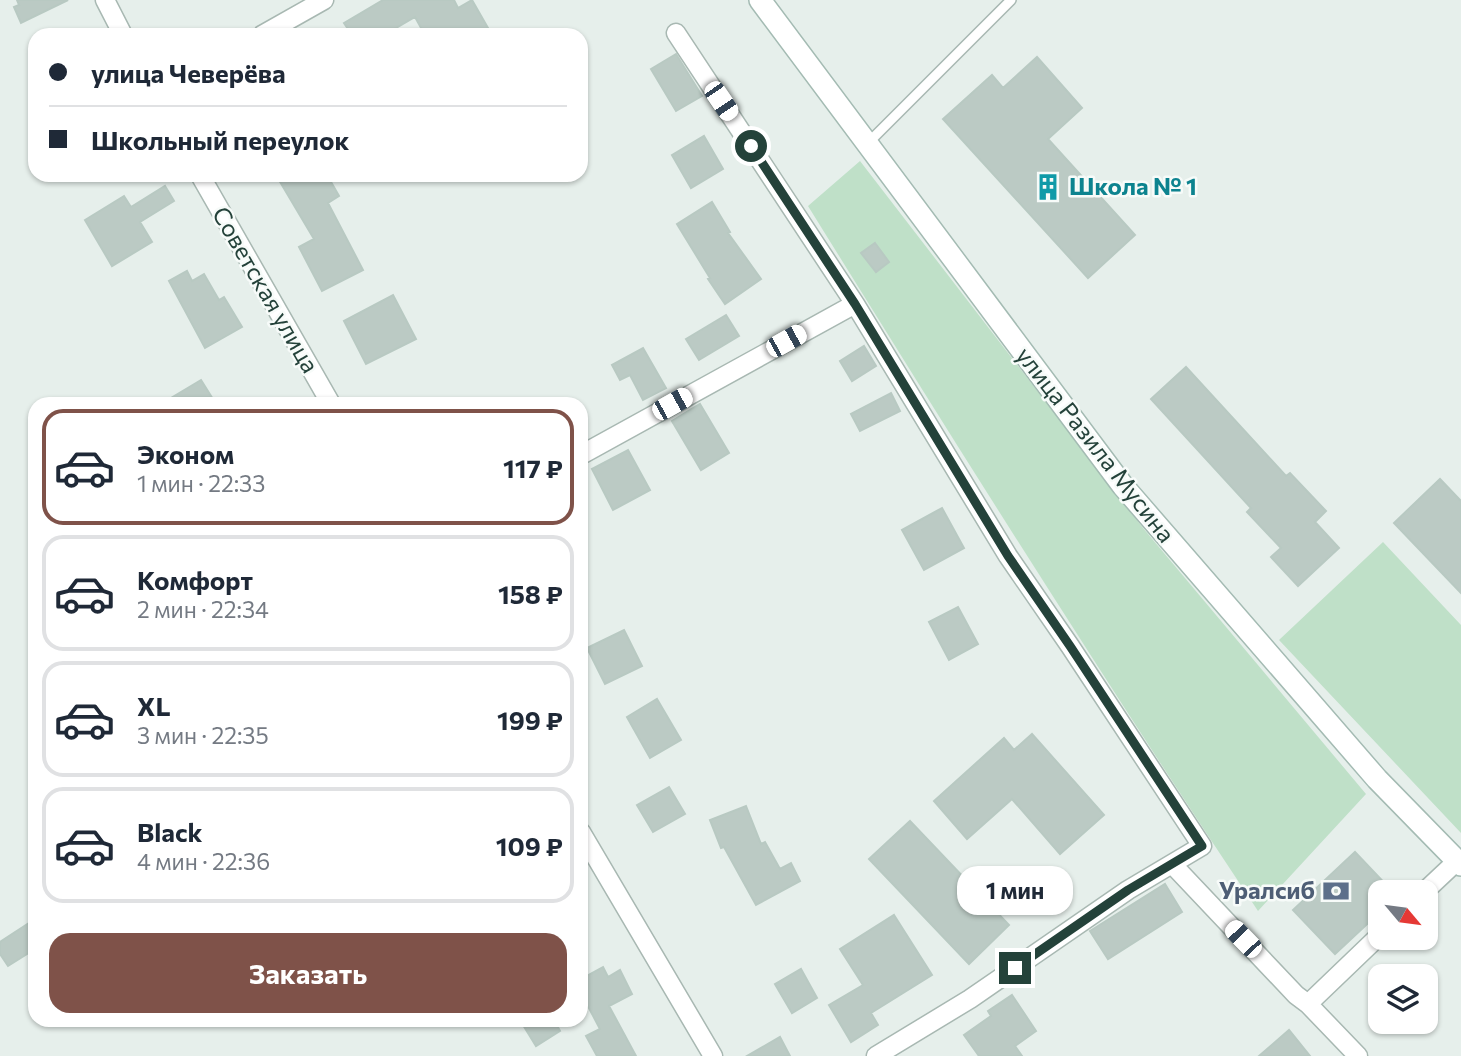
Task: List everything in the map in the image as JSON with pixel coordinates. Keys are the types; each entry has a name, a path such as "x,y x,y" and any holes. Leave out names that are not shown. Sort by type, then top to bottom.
{"main road":[{"name":"улица Разила Мусина","path":"760,0 1123,486 1377,779 1459,863"}],"street":[{"path":"105,0 119,28"},
{"path":"274,28 324,0"},
{"path":"676,33 855,304 1008,556 1202,846 1128,890 970,999 876,1056"},
{"name":"Советская улица","path":"204,182 327,397"},
{"path":"588,451 855,304"},
{"path":"588,844 713,1056"},
{"path":"1438,880 1459,863"},
{"path":"1172,864 1358,1056"},
{"path":"1308,1004 1368,946"}],"lane":[{"path":"867,144 1011,0"}],"green space":[{"path":"860,161 1143,528 1366,794 1258,911 1030,560 808,206"},
{"path":"1383,542 1461,625 1461,833 1279,640"}],"building":[{"path":"17,0 68,0 21,23 14,7 19,5"},
{"path":"383,0 454,0 458,8 472,0 488,28 421,28 415,17 396,28 347,28 344,23"},
{"path":"676,54 702,96 676,111 651,69"},
{"name":"Школа № 1","path":"1037,57 1082,108 1048,139 1135,235 1088,278 943,119 992,75 1003,88"},
{"path":"704,136 723,169 691,188 672,155"},
{"path":"280,182 331,182 339,196 328,203 363,270 322,291 299,247 314,239"},
{"path":"165,186 174,201 140,222 152,242 112,266 85,220 124,196 131,207"},
{"path":"712,202 730,232 728,233 761,279 725,304 677,224"},
{"path":"875,243 889,262 876,272 861,253"},
{"path":"187,271 192,281 204,274 219,300 224,297 242,327 205,348 169,281"},
{"path":"393,295 416,339 366,364 344,321"},
{"path":"726,315 739,336 699,360 686,339"},
{"path":"864,346 876,366 852,381 840,361"},
{"path":"643,348 666,388 643,400 630,375 620,380 612,365"},
{"path":"1186,367 1286,476 1290,473 1326,511 1315,522 1339,548 1298,586 1271,557 1281,548 1247,512 1251,508 1151,399"},
{"path":"201,380 212,397 173,397"},
{"path":"891,393 900,411 860,431 851,414"},
{"path":"700,404 729,453 701,470 672,421"},
{"path":"628,450 650,490 613,510 592,469"},
{"path":"1440,479 1461,501 1461,593 1394,523"},
{"path":"942,508 964,548 924,570 902,530"},
{"path":"958,607 978,644 949,660 929,622"},
{"path":"624,630 642,666 605,684 588,648"},
{"path":"657,699 681,740 650,758 627,717"},
{"path":"1032,734 1104,815 1060,854 1012,799 967,839 934,801 1004,738 1014,750"},
{"path":"669,787 685,814 653,832 637,805"},
{"path":"746,806 761,844 765,842 780,869 791,863 800,881 756,905 724,847 721,848 710,820"},
{"path":"910,821 1009,925 969,964 869,859"},
{"path":"1355,852 1382,880 1368,880 1368,923 1335,954 1293,910"},
{"path":"1165,884 1182,912 1108,959 1090,931"},
{"path":"894,915 932,975 871,1013 878,1025 851,1042 829,1005 863,985 840,949"},
{"path":"28,924 28,953 8,966 0,954 0,942"},
{"path":"603,967 608,977 620,970 632,994 609,1006 636,1056 597,1056 586,1036 600,1029 588,1006 588,975"},
{"path":"801,969 817,998 792,1013 775,984"},
{"path":"1012,995 1036,1031 1015,1046 1022,1056 979,1056 964,1035 991,1016 988,1011"},
{"path":"524,1027 558,1027 560,1031 536,1046"},
{"path":"1289,1030 1310,1056 1259,1056"},
{"path":"780,1037 790,1056 747,1056"}],"place":[{"name":"Школа № 1","path":"1048,187"},
{"name":"Уралсиб","path":"1336,891"}],"route":[{"path":"751,146 855,304 1008,556 1202,846 1128,890 1015,968"}]}
